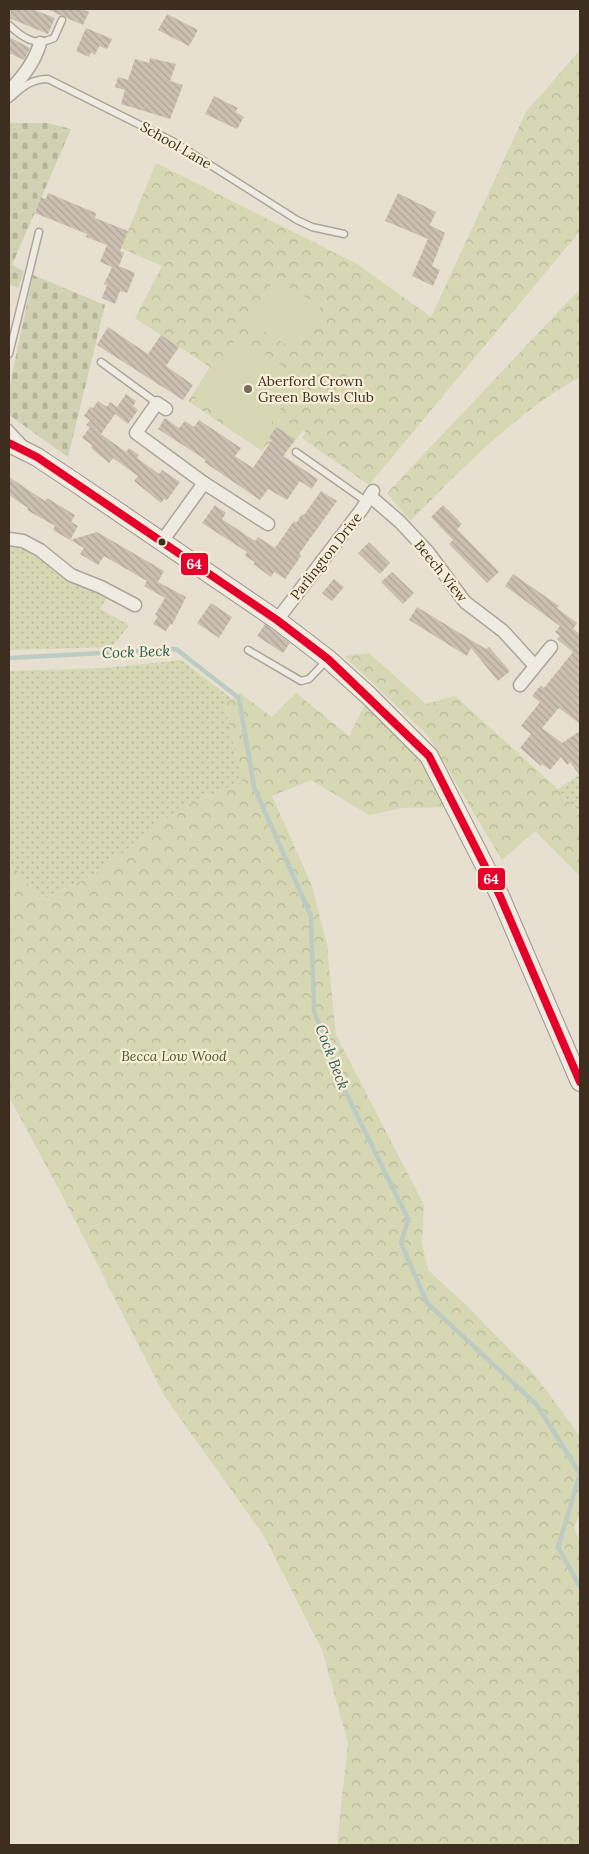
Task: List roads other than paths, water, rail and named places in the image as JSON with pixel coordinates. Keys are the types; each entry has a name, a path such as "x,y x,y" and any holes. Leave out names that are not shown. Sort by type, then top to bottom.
{"street":[{"path":"9,90 22,78 34,60 40,42"},
{"path":"161,406 136,433 204,483 268,524"},
{"path":"9,443 37,457 163,540 277,620 328,659 369,696 428,756 500,896 580,1082"},
{"path":"163,540 204,483"},
{"name":"Parlington Drive","path":"277,620 370,496"},
{"name":"Beech View","path":"370,496 400,522 428,552 465,602 503,631 535,666"},
{"path":"9,539 23,541 40,550 71,576 101,587 135,605"},
{"path":"520,685 551,647"}],"lane":[{"path":"9,25 25,39 40,42 54,38 62,20"},
{"name":"School Lane","path":"9,100 28,82 37,79 48,79 174,142 297,220 312,227 344,234"},
{"path":"9,354 39,232"},
{"path":"101,362 161,406"},
{"path":"9,428 37,457"},
{"path":"296,452 370,496"},
{"path":"248,650 301,682 309,679 328,659"}],"waterway":[{"name":"Cock Beck","path":"9,658 176,649 239,698 254,787 311,916 314,1011 341,1083 408,1219 401,1243 427,1303 537,1405 580,1474 558,1547 580,1587"}],"place":[{"name":"Aberford Crown Green Bowls Club","path":"248,389"}],"park label":[{"name":"Becca Low Wood","path":"174,1056"}]}
